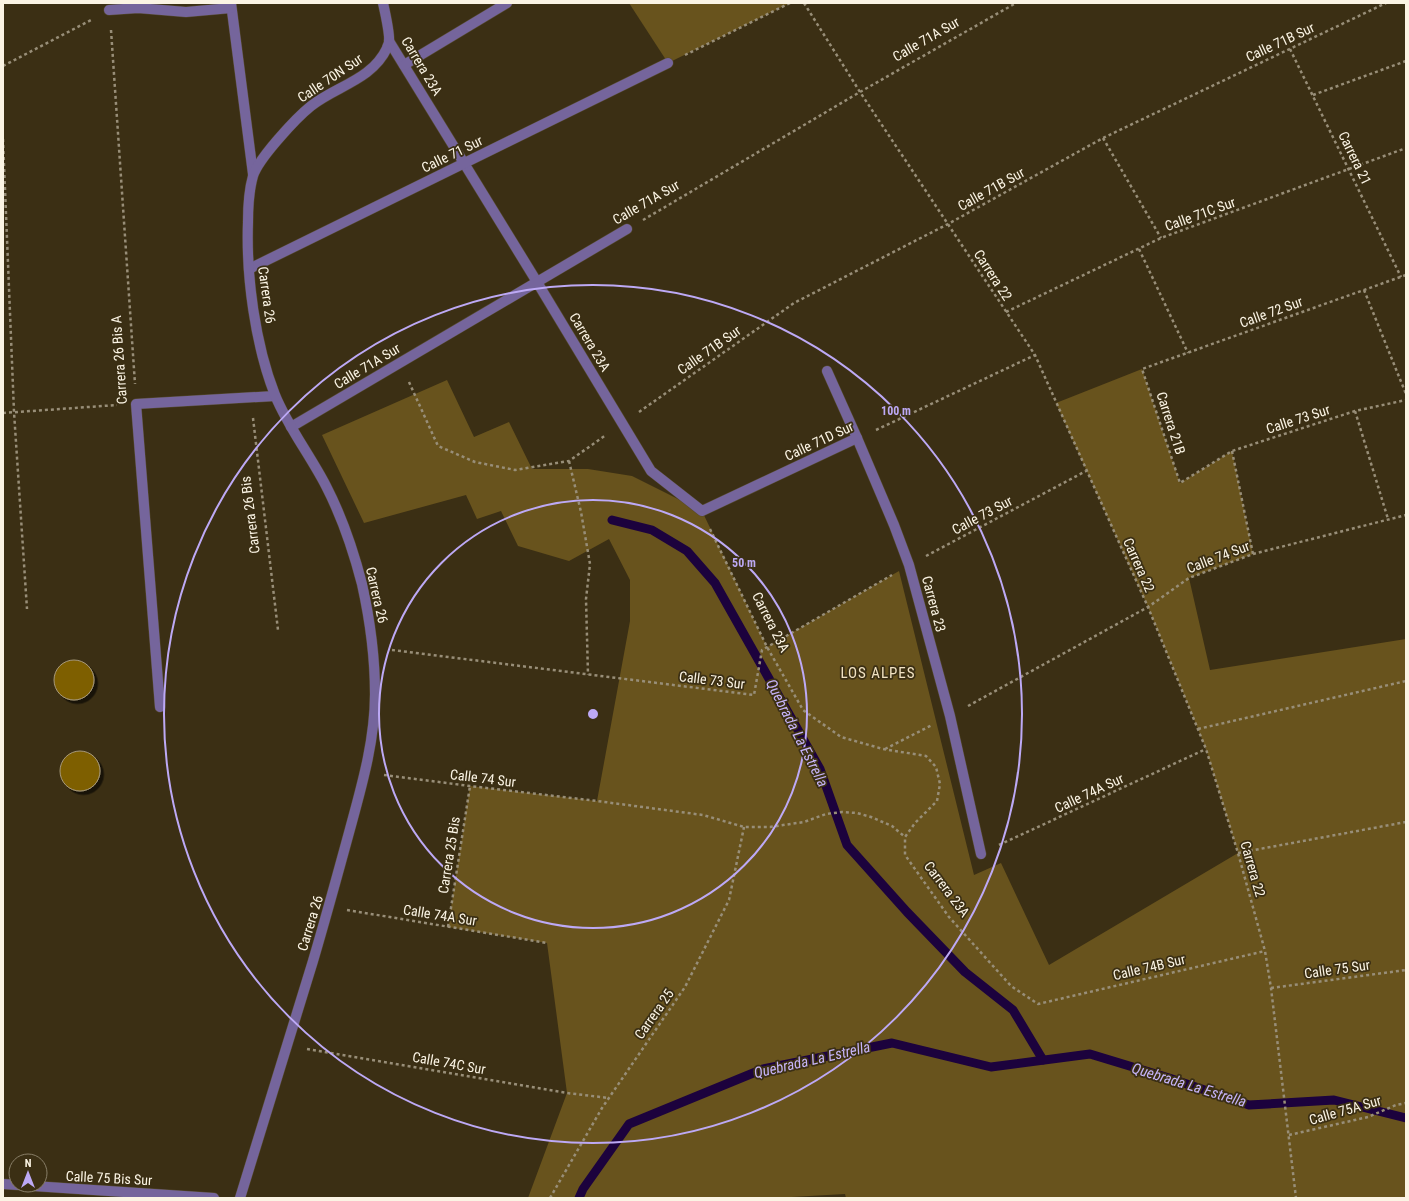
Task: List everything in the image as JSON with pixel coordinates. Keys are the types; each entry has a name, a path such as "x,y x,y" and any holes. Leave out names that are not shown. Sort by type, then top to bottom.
{"street":[{"name":"Carrera 23A","path":"383,3 389,41 465,163 651,471 702,511"},
{"path":"404,65 507,3"},
{"path":"109,10 138,8 186,12 231,5"},
{"name":"Carrera 26","path":"231,5 253,174 248,223 249,269 261,352 275,396 291,427 327,488 346,535 361,581 369,618 373,648 375,697 366,773 329,907 240,1198"},
{"name":"Calle 70N Sur","path":"253,174 269,151 293,122 311,106 336,90 356,81 370,70 383,55 389,41"},
{"name":"Calle 71 Sur","path":"249,269 668,63"},
{"name":"Calle 71A Sur","path":"291,427 627,229"},
{"name":"Carrera 23","path":"827,372 894,525 909,565 950,716 981,854"},
{"path":"136,404 275,396"},
{"name":"Carrera 26 Bis A","path":"136,404 160,707"},
{"name":"Calle 71D Sur","path":"702,511 857,438"},
{"name":"Calle 75 Bis Sur","path":"3,1184 61,1194 214,1198"}],"path":[{"path":"668,63 790,3"},
{"name":"Carrera 22","path":"804,3 860,92 1035,355 1148,607 1206,749 1238,853 1265,951 1271,988 1296,1198"},
{"name":"Calle 71A Sur","path":"627,229 860,92 1016,3"},
{"name":"Calle 71B Sur","path":"569,461 794,303 948,224 1103,138 1386,3"},
{"path":"3,66 109,10"},
{"name":"Carrera 26 Bis A","path":"109,10 136,404"},
{"name":"Carrera 21","path":"1290,48 1401,277"},
{"path":"1313,96 1406,61"},
{"path":"1103,138 1161,238"},
{"path":"3,139 14,412 27,609"},
{"name":"Calle 71C Sur","path":"1006,312 1161,238 1406,148"},
{"path":"1139,249 1188,352"},
{"name":"Calle 72 Sur","path":"1142,369 1406,275"},
{"path":"1364,290 1406,394"},
{"name":"Calle 71D Sur","path":"857,438 1035,355"},
{"path":"400,363 438,446 475,462 515,470 569,461 581,512 590,564 586,599 588,675"},
{"name":"Carrera 21B","path":"1142,369 1180,483"},
{"name":"Carrera 26 Bis","path":"250,397 278,630"},
{"name":"Calle 73 Sur","path":"1180,483 1232,451 1355,411 1406,400"},
{"path":"3,413 136,404"},
{"path":"1355,411 1388,519"},
{"path":"1232,451 1253,554"},
{"name":"Calle 73 Sur","path":"373,648 754,695 762,650 909,565 1086,471"},
{"name":"Carrera 23A","path":"702,511 767,648 804,710 841,737 883,749 926,756 936,766 940,784 937,801 915,823 905,837 905,855 914,870 949,917 1011,986 1038,1004"},
{"name":"Calle 74 Sur","path":"883,749 950,716 1148,607 1189,578 1253,554 1406,515"},
{"path":"1198,729 1406,681"},
{"name":"Calle 74A Sur","path":"981,854 1206,749"},
{"name":"Calle 74 Sur","path":"366,773 703,815 744,827 770,827 804,822 826,814 842,812 871,817 892,826 905,837"},
{"name":"Carrera 25 Bis","path":"448,927 470,786"},
{"path":"1238,853 1406,822"},
{"name":"Carrera 25","path":"550,1198 609,1098 685,987 729,900 744,827"},
{"name":"Calle 74A Sur","path":"329,907 547,943"},
{"name":"Calle 74B Sur","path":"1038,1004 1265,951"},
{"name":"Calle 75 Sur","path":"1271,988 1406,970"},
{"name":"Calle 74C Sur","path":"287,1045 567,1093 609,1098"},
{"name":"Calle 75A Sur","path":"1289,1135 1368,1116 1396,1105 1406,1103"}],"shaded area":[{"path":"629,3 790,3 668,63"},
{"path":"1142,369 1180,483 1232,451 1253,554 1189,578 1210,670 1406,639 1406,1198 846,1198 845,1194 774,1198 528,1198 567,1093 547,943 448,927 470,786 597,801 630,621 630,580 609,539 569,561 518,546 501,511 477,519 466,495 364,523 322,435 447,380 474,437 509,422 532,469 588,469 632,476 702,511 767,647 899,571 974,875 1001,863 1049,965 1238,853 1206,749 1198,729 1148,607 1056,403"}],"building":[{"path":"78,660 85,663 91,669 94,680 93,688 85,697 78,700 70,700 63,697 55,688 54,676 57,669 66,661"},
{"path":"84,751 91,754 97,760 100,771 99,779 91,788 84,791 76,791 69,788 61,779 60,767 63,760 72,752"}],"waterway":[{"name":"Quebrada La Estrella","path":"612,520 652,530 687,551 715,583 820,769 847,845 907,912 965,972 1013,1010 1043,1060"},
{"name":"Quebrada La Estrella","path":"579,1198 583,1189 629,1124 763,1069 892,1043 991,1067 1090,1054 1169,1078 1249,1105 1334,1100 1406,1118"}],"district":[{"name":"LOS ALPES","path":"878,673"}]}
